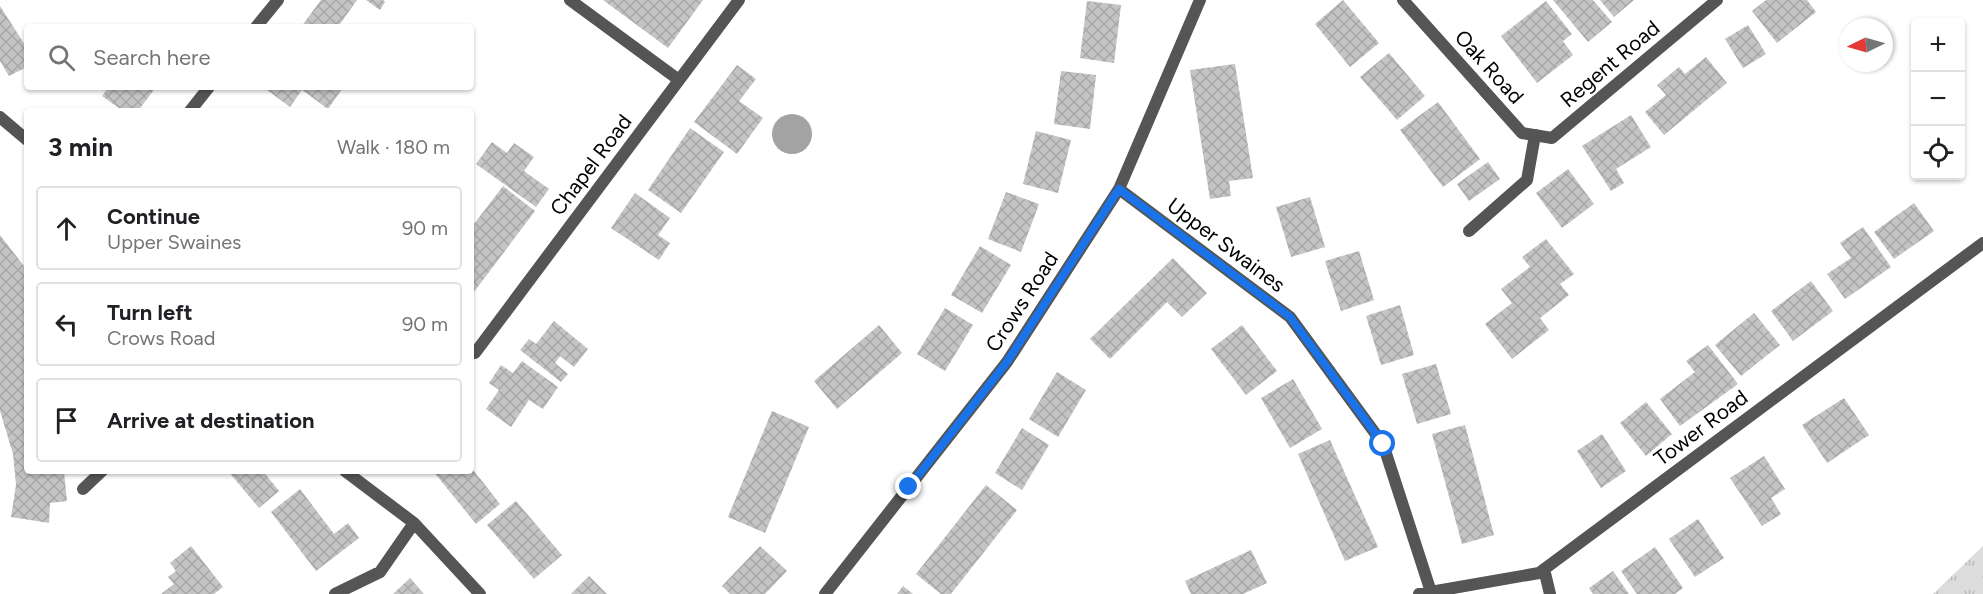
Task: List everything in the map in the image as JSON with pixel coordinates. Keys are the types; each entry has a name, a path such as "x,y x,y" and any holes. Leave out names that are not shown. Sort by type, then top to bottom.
{"street":[{"path":"258,24 278,0"},
{"path":"570,0 679,80"},
{"name":"Chapel Road","path":"475,352 738,0"},
{"name":"Crows Road","path":"825,594 1007,362 1119,189 1200,0"},
{"name":"Oak Road","path":"1402,0 1522,133"},
{"name":"Regent Road","path":"1522,133 1552,138 1717,0"},
{"path":"192,108 207,90"},
{"path":"0,117 24,137"},
{"path":"1468,231 1527,180 1535,135"},
{"name":"Upper Swaines","path":"1119,189 1290,317 1383,444 1425,593"},
{"name":"Tower Road","path":"1425,593 1539,573 1983,243"},
{"path":"83,489 99,474"},
{"path":"349,474 414,523 480,594"},
{"path":"335,594 380,572 414,523"},
{"path":"1544,569 1550,594"}],"green space":[{"path":"1983,546 1983,594 1933,594"}],"shaded area":[{"path":"792,114 800,115 806,120 811,126 811,142 806,148 800,153 792,154 784,153 778,148 773,142 772,134 773,126 778,120 784,115"}],"building":[{"path":"321,0 357,0 340,24 303,24"},
{"path":"366,0 383,0 385,2 380,10"},
{"path":"603,0 703,0 668,48"},
{"path":"1343,0 1379,43 1350,67 1315,24"},
{"path":"1553,0 1593,0 1612,22 1588,42"},
{"path":"1600,0 1634,0 1614,17"},
{"path":"1766,0 1807,0 1816,12 1777,43 1752,11"},
{"path":"1087,1 1121,5 1114,63 1080,58"},
{"path":"1546,1 1572,34 1563,41 1573,55 1537,83 1501,36"},
{"path":"0,6 24,43 24,68 9,76 0,61"},
{"path":"1748,25 1766,54 1743,68 1725,39"},
{"path":"1389,53 1425,96 1397,120 1360,77"},
{"path":"1706,57 1727,83 1664,135 1645,112 1666,95 1657,85 1679,67 1685,74"},
{"path":"1235,64 1253,178 1229,181 1231,196 1210,199 1190,70"},
{"path":"737,65 756,79 739,101 763,118 737,154 694,122"},
{"path":"1061,71 1096,75 1090,129 1054,124"},
{"path":"107,90 154,90 140,108 119,108 102,96"},
{"path":"267,90 302,90 290,107"},
{"path":"302,90 341,90 327,108"},
{"path":"1438,102 1480,159 1443,187 1400,130"},
{"path":"1631,115 1651,147 1616,169 1624,183 1611,191 1582,146"},
{"path":"690,128 724,152 681,213 648,190"},
{"path":"1036,131 1071,140 1058,193 1023,184"},
{"path":"492,142 507,153 514,143 534,157 524,171 549,189 536,207 476,164"},
{"path":"1488,162 1500,179 1469,201 1457,184"},
{"path":"1568,169 1594,204 1562,228 1536,193"},
{"path":"503,186 535,211 474,292 474,224"},
{"path":"1006,192 1039,204 1021,252 988,239"},
{"path":"635,193 670,218 658,235 670,243 659,260 611,228"},
{"path":"1310,197 1325,247 1291,257 1276,207"},
{"path":"1914,203 1934,231 1894,259 1874,232"},
{"path":"1863,227 1891,267 1845,299 1827,274 1851,258 1840,243"},
{"path":"0,235 24,266 24,474 64,474 67,501 50,503 49,523 11,517 16,485 13,454 0,411"},
{"path":"1546,239 1574,274 1560,284 1569,295 1540,318 1549,330 1512,359 1485,324 1512,303 1501,289 1530,267 1522,257"},
{"path":"980,246 1011,265 982,313 951,295"},
{"path":"1359,251 1374,300 1341,311 1325,261"},
{"path":"1173,258 1207,293 1182,317 1167,302 1110,359 1090,339"},
{"path":"1811,281 1833,311 1793,341 1771,311"},
{"path":"1400,305 1414,355 1381,365 1366,316"},
{"path":"945,308 973,325 945,371 917,354"},
{"path":"1754,313 1780,345 1741,376 1715,345"},
{"path":"554,321 588,349 574,367 560,356 555,363 568,374 561,382 520,350 529,339 536,344"},
{"path":"879,325 902,353 837,409 814,381"},
{"path":"1242,325 1277,371 1246,395 1211,349"},
{"path":"1708,345 1738,384 1680,426 1660,399 1695,372 1686,361"},
{"path":"522,361 558,387 543,409 529,400 511,427 486,409 499,390 489,383 501,365 513,373"},
{"path":"1436,364 1451,414 1417,424 1402,374"},
{"path":"1057,372 1086,390 1058,437 1029,419"},
{"path":"1293,379 1322,429 1290,448 1261,398"},
{"path":"1844,398 1869,435 1827,463 1802,425"},
{"path":"1646,402 1672,434 1646,456 1620,423"},
{"path":"772,411 809,427 765,533 728,517"},
{"path":"1465,425 1494,535 1462,544 1432,434"},
{"path":"1022,428 1049,445 1022,490 995,473"},
{"path":"1602,434 1626,471 1601,488 1577,451"},
{"path":"1330,440 1378,547 1345,561 1298,454"},
{"path":"1764,456 1785,489 1771,498 1781,514 1762,526 1730,478"},
{"path":"474,471 500,504 476,524 435,474 474,474"},
{"path":"231,474 265,474 279,491 259,508"},
{"path":"986,485 1017,510 951,594 941,594 916,574"},
{"path":"300,489 334,534 348,523 359,538 316,571 271,512"},
{"path":"516,501 562,555 534,579 487,525"},
{"path":"1698,519 1724,558 1695,577 1669,539"},
{"path":"191,546 223,587 214,594 161,594 174,584 168,577 176,571 170,563"},
{"path":"760,546 787,571 765,594 730,594 722,586"},
{"path":"1655,547 1683,588 1675,594 1637,594 1621,571"},
{"path":"1251,550 1267,583 1243,594 1191,594 1185,581"},
{"path":"1613,571 1629,594 1593,594 1589,588"},
{"path":"589,576 607,594 571,594"},
{"path":"410,578 424,594 393,594"},
{"path":"903,586 913,594 897,594"}],"route":[{"path":"909,487 1007,362 1119,189 1290,317 1383,444"}]}
